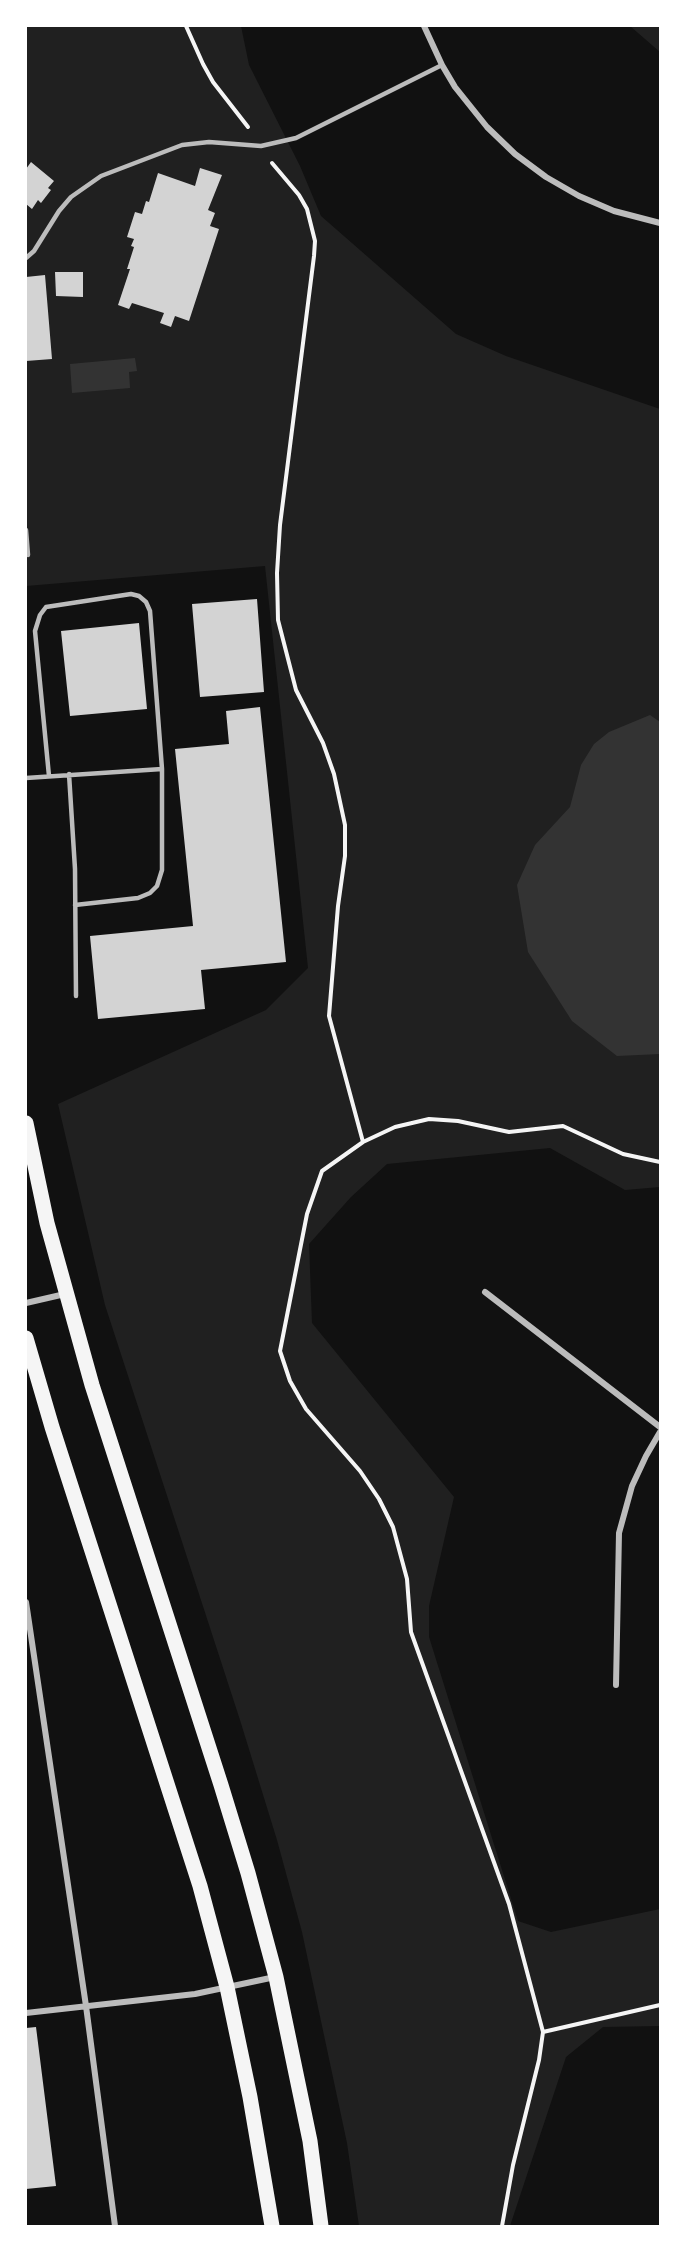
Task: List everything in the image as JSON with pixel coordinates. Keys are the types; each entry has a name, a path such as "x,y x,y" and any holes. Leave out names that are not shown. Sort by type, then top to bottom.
{"main road":[{"path":"26,1123 65,1294 92,1385 228,1807 276,1977 310,2141 321,2226"},
{"path":"26,1338 52,1427 200,1887 227,1987 254,2116 272,2226"}],"street":[{"path":"424,26 455,87 487,127 515,154 546,177 579,196 614,211 660,224"},
{"path":"485,1292 660,1429 632,1486 618,1533 616,1685"},
{"path":"26,1303 65,1294"},
{"path":"26,1602 29,1655 86,2006 115,2226"},
{"path":"26,2013 195,1994 276,1977"}],"lane":[{"path":"26,258 34,251 59,211 71,197 101,176 182,145 209,142 261,146 296,138 442,65"},
{"path":"26,530 28,555"},
{"path":"49,776 35,631 40,615 46,606 131,594 139,597 146,602 150,611 162,769 162,870 157,886 150,893 138,898 75,904"},
{"path":"26,778 162,769"},
{"path":"69,774 75,904 76,996"}],"path":[{"path":"186,26 213,82 269,159 299,195 307,209 315,241 280,525 277,573 278,620 296,690 323,743 345,825 345,856 338,906 329,1017 363,1142"},
{"path":"502,2226 513,2165 539,2060 543,2032 509,1904 411,1632 406,1580 393,1527 379,1499 360,1471 306,1409 290,1381 280,1351 307,1214 322,1172 363,1142 395,1127 429,1119 458,1121 509,1132 563,1126 623,1155 660,1162"},
{"path":"543,2032 660,2005"}],"shaded area":[{"path":"26,26 241,26 249,65 300,166 321,216 456,334 506,356 660,409 660,1187 625,1190 550,1148 387,1164 351,1197 309,1244 312,1323 454,1497 429,1606 429,1637 518,1921 551,1932 660,1909 660,2026 603,2027 566,2057 510,2226 359,2226 347,2143 302,1932 277,1840 240,1720 105,1305 58,1104 266,1010 308,968 265,566 26,586"},
{"path":"630,26 660,26 660,52"},
{"path":"135,358 137,371 129,372 130,388 72,393 70,364"},
{"path":"650,715 660,722 660,1054 617,1056 572,1021 528,952 517,885 535,845 570,807 581,765 594,744 609,732"}],"building":[{"path":"31,162 54,181 48,188 51,190 41,203 38,200 32,209 26,204 26,169"},
{"path":"200,168 222,175 208,210 215,213 210,226 219,229 189,321 175,316 171,327 160,323 164,313 132,303 129,309 118,305 130,269 127,269 134,247 131,246 134,239 127,237 135,212 142,214 146,201 149,202 158,173 195,186"},
{"path":"55,272 83,272 83,297 56,296"},
{"path":"45,275 52,359 26,361 26,277"},
{"path":"257,599 264,692 200,697 192,604"},
{"path":"139,623 147,709 70,716 61,631"},
{"path":"260,707 286,962 201,970 205,1009 98,1019 90,936 193,926 175,749 229,744 226,711"},
{"path":"36,2027 56,2186 26,2189 26,2028"}]}
